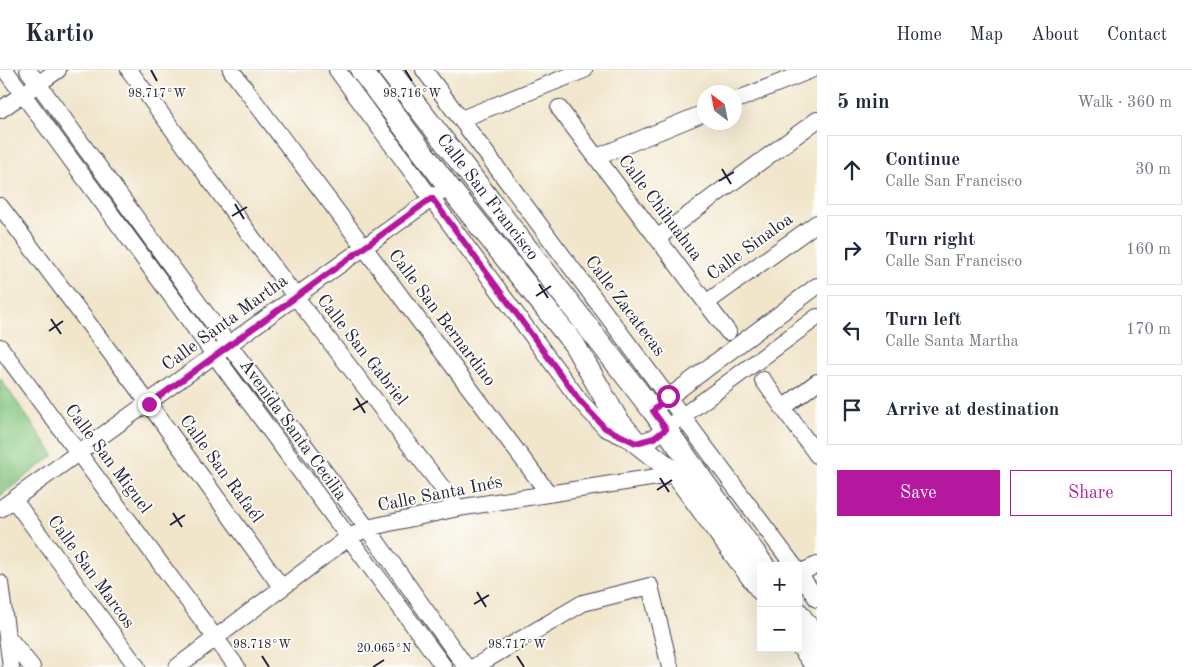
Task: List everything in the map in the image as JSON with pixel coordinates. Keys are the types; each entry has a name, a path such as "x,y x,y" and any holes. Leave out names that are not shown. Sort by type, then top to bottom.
{"main road":[{"name":"Calle San Francisco","path":"361,70 402,142 440,192 574,344 618,419 636,443 683,469 761,562"},
{"name":"Calle San Francisco","path":"389,70 660,403 674,423 683,469 757,584"},
{"path":"802,618 817,639"},
{"path":"802,646 817,667"}],"street":[{"name":"Avenida Santa Cecilia","path":"5,70 444,667"},
{"name":"Avenida Santa Cecilia","path":"28,70 229,345 367,528 466,667"},
{"path":"0,110 58,70"},
{"name":"Calle San Gabriel","path":"129,70 295,296 458,508"},
{"name":"Calle San Bernardino","path":"231,70 549,494"},
{"name":"Calle San Francisco","path":"337,70 402,142"},
{"name":"Calle Zacatecas","path":"424,70 461,119 660,403"},
{"path":"461,119 584,70"},
{"path":"742,98 811,70"},
{"name":"Calle Chihuahua","path":"559,108 728,332"},
{"path":"596,157 697,116"},
{"path":"657,238 817,120"},
{"name":"Calle Santa Martha","path":"7,504 149,404 440,192"},
{"name":"Calle San Francisco","path":"440,192 580,401 605,428 636,443"},
{"name":"Calle San Rafaél","path":"0,206 149,404 282,588"},
{"name":"Calle Sinaloa","path":"706,303 817,223"},
{"path":"660,403 817,286"},
{"path":"636,443 654,438 817,318"},
{"name":"Calle San Miguel","path":"0,347 237,667"},
{"path":"763,380 817,455"},
{"path":"783,408 817,382"},
{"path":"674,423 790,562"},
{"name":"Calle Santa Inés","path":"176,667 348,538 367,528 458,508 549,494 683,469"},
{"name":"Calle San Marcos","path":"7,504 137,667"},
{"path":"802,569 817,565"},
{"path":"802,577 817,599"},
{"path":"0,583 11,667"},
{"path":"474,667 498,661 582,603 650,586 670,667"},
{"path":"8,637 32,667"}],"green space":[{"path":"0,378 54,455 0,496"}],"route":[{"path":"149,404 432,198 580,401 605,428 636,443 654,438 666,429 653,411 668,396"}]}
